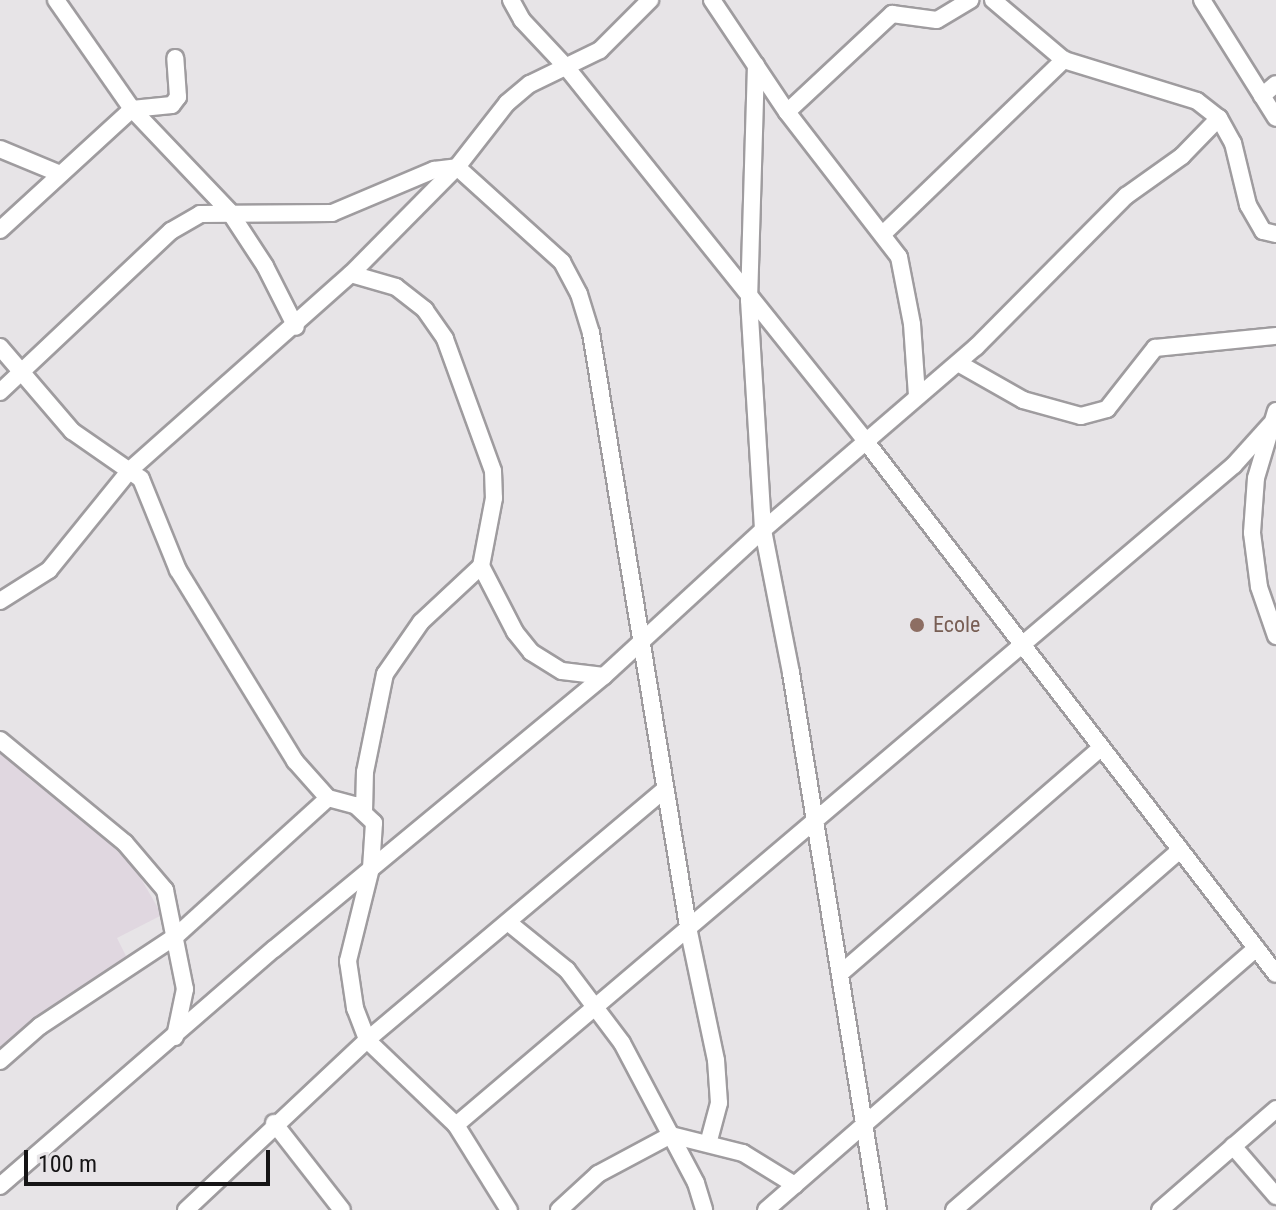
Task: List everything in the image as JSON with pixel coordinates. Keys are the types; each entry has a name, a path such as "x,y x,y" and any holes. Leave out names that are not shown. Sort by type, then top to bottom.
{"street":[{"path":"56,0 132,109 229,211 296,327"},
{"path":"511,0 522,20 567,68 749,300 867,443 1276,974"},
{"path":"0,601 49,570 130,470 296,327 351,274 457,167 507,103 530,84 600,50 650,0"},
{"path":"712,0 787,112 884,233 899,257 912,324 917,396"},
{"path":"787,112 892,14 937,20 970,0"},
{"path":"993,0 1064,60 1197,101 1219,118 1233,143 1248,205 1263,231 1276,234"},
{"path":"1202,0 1276,118"},
{"path":"0,230 58,173 132,109 172,105 178,97 175,58"},
{"path":"884,233 1064,60"},
{"path":"756,65 749,300 763,530 816,822 878,1210"},
{"path":"1262,96 1276,84"},
{"path":"0,1186 173,1041 371,868 604,676 763,530 958,363 1116,206 1182,156 1219,118"},
{"path":"0,149 58,173"},
{"path":"0,392 171,231 200,214 229,211 332,213 434,170 457,167 562,262 579,294 600,386 689,932 716,1060 719,1103 709,1141"},
{"path":"351,274 396,287 425,310 445,339 493,471 494,498 481,566 496,601 531,652 562,671 604,676"},
{"path":"958,363 1023,400 1081,416 1107,409 1155,348 1276,336"},
{"path":"0,347 20,375 72,431 141,479 165,545 204,615 295,761 328,798 364,812 374,823 371,868 348,961 355,1008 367,1040 456,1125 509,1210"},
{"path":"1273,418 1256,478 1252,533 1259,587 1276,636"},
{"path":"456,1125 689,932 1234,465 1273,418"},
{"path":"364,812 365,772 385,674 421,622 481,566"},
{"path":"0,740 143,862 165,890 185,989 173,1041"},
{"path":"841,973 1101,748"},
{"path":"186,1210 274,1123 367,1040 665,789"},
{"path":"0,1061 40,1026 176,936 328,798"},
{"path":"766,1210 1180,850"},
{"path":"509,923 567,970 640,1072 704,1210"},
{"path":"954,1210 1256,948"},
{"path":"1160,1210 1276,1109"},
{"path":"274,1123 342,1210"},
{"path":"559,1210 598,1174 671,1135 709,1141 743,1153 795,1185"},
{"path":"1233,1146 1276,1196"}],"shaded area":[{"path":"0,746 28,778 89,823 136,870 162,915 117,938 126,956 0,1050"}],"place":[{"name":"Ecole","path":"917,625"}]}
